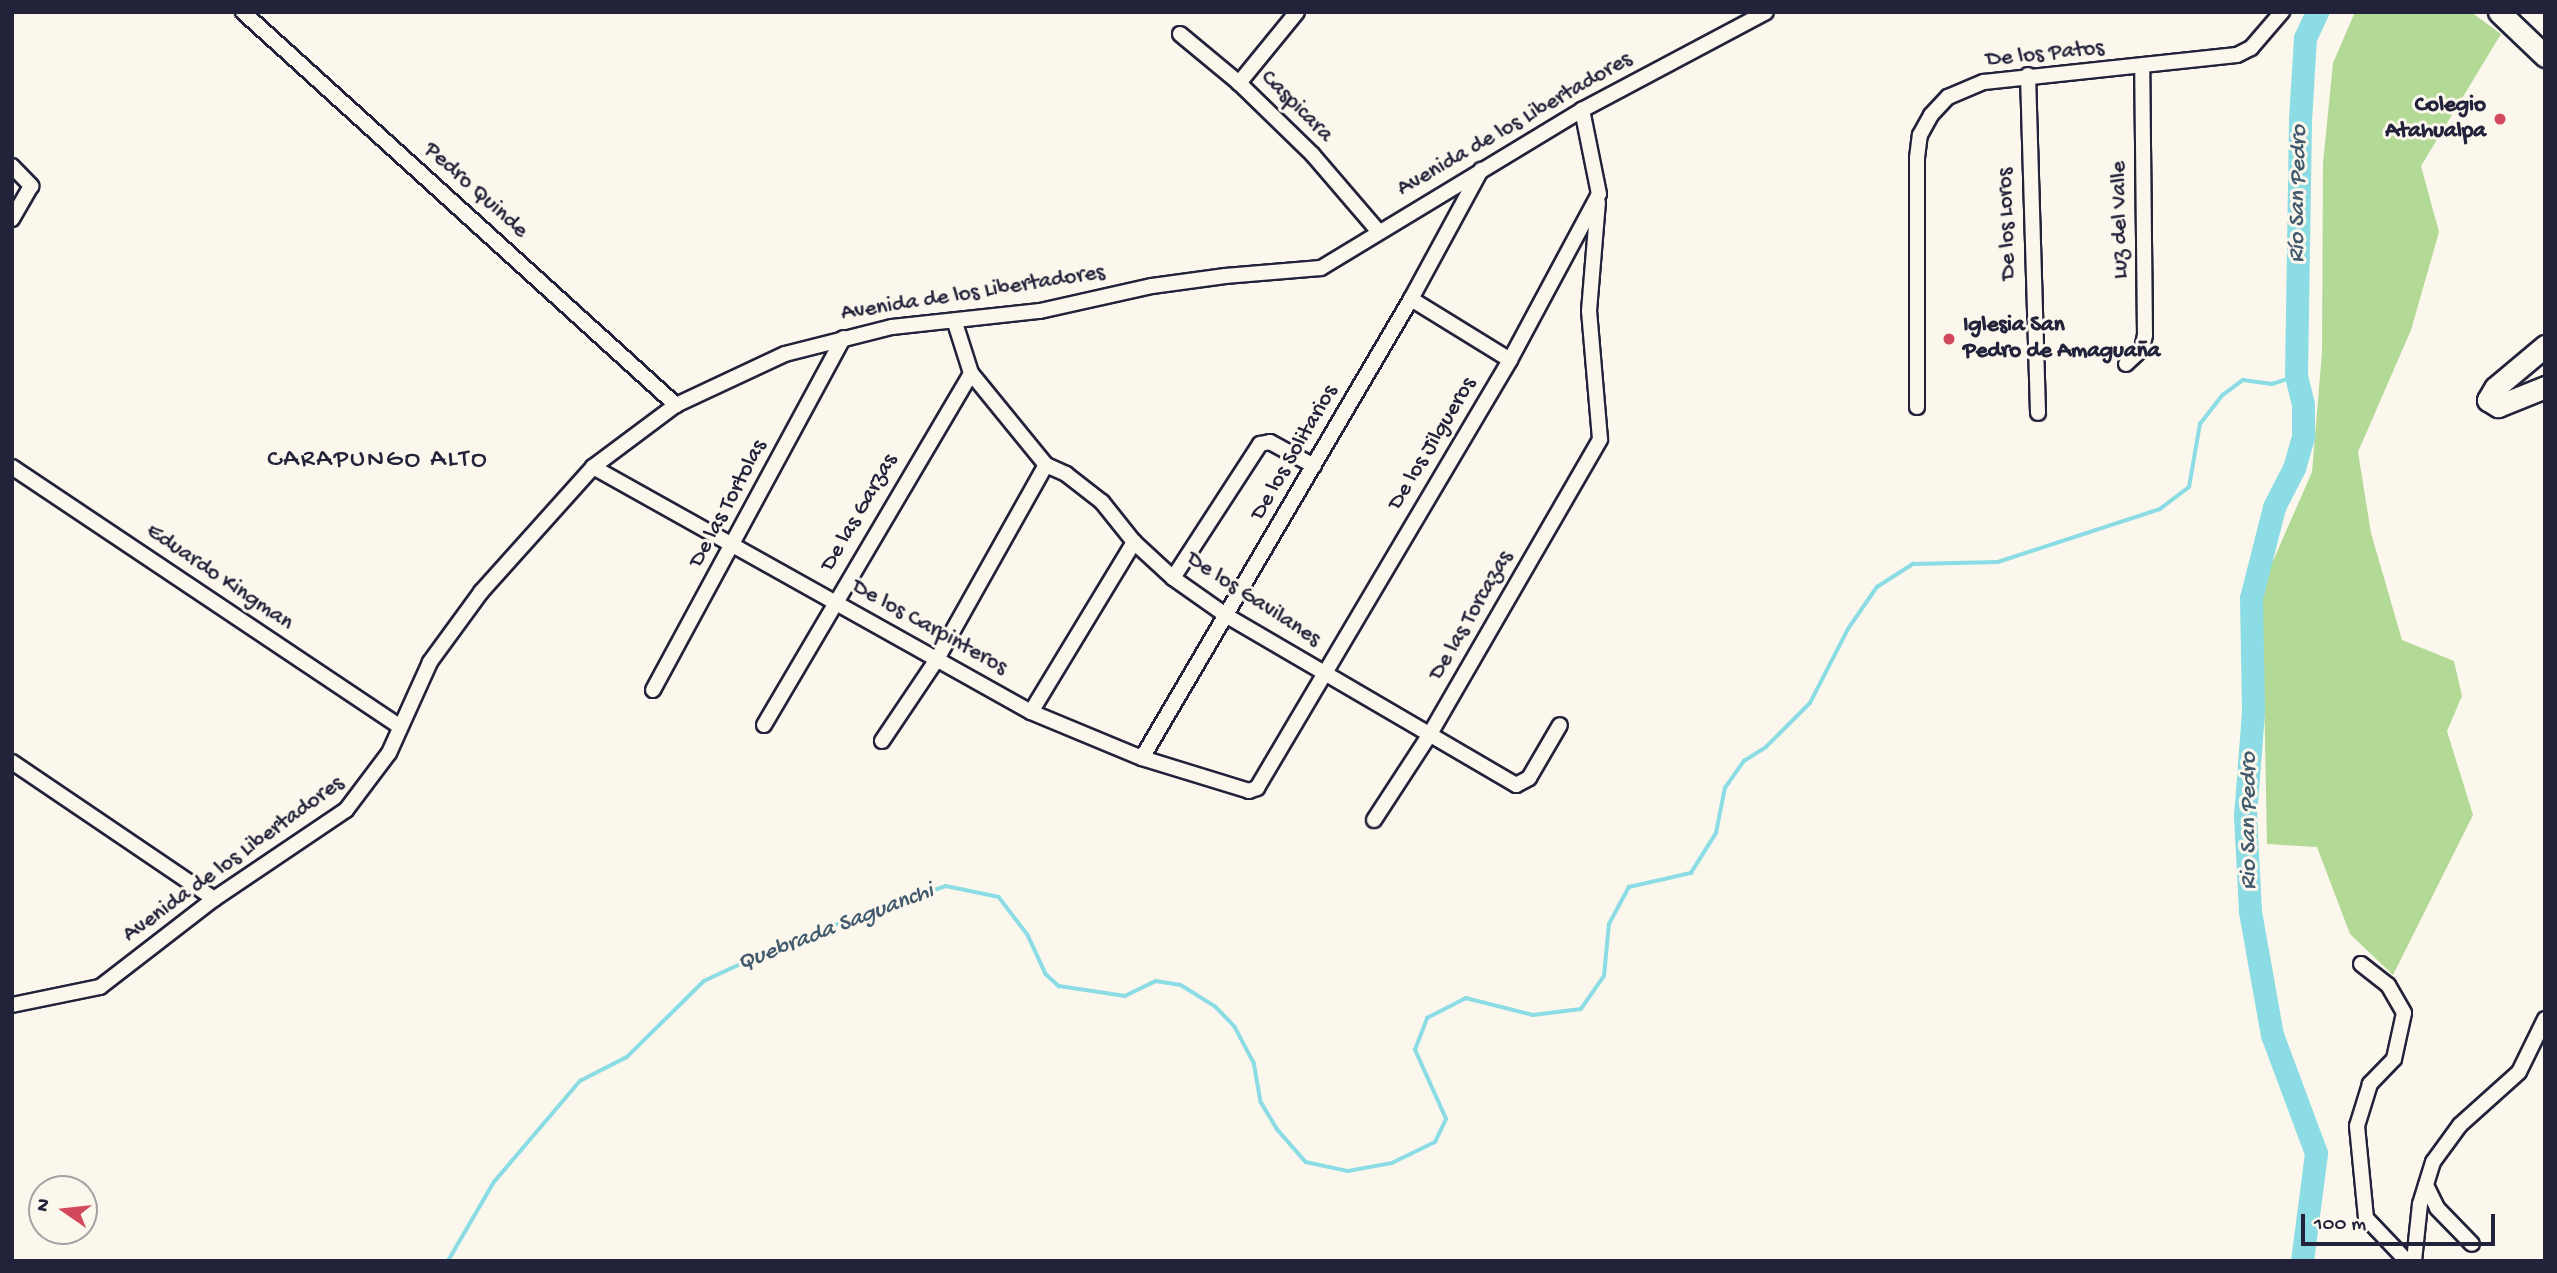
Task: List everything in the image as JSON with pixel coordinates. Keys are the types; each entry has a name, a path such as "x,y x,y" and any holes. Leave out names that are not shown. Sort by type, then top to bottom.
{"street":[{"name":"Pedro Quinde","path":"243,12 676,405"},
{"name":"Caspicara","path":"1297,12 1239,83 1313,155 1380,232"},
{"name":"Avenida de los Libertadores","path":"12,1005 100,987 214,900 346,810 383,763 430,662 453,629 593,467 676,405 785,354 892,327 955,323 1040,311 1152,286 1321,268 1482,168 1582,110 1766,12"},
{"name":"De los Patos","path":"1917,407 1920,135 1948,97 1984,82 2028,75 2142,68 2237,55 2251,48 2282,12"},
{"path":"2499,12 2545,56"},
{"path":"1180,34 1239,83"},
{"name":"Luz del Valle","path":"2126,364 2142,349 2145,335 2142,68"},
{"name":"De los Loros","path":"2028,75 2038,414"},
{"path":"1582,110 1598,194"},
{"path":"12,166 31,186 12,219"},
{"name":"De los Solitarios","path":"1142,758 1411,299 1482,168"},
{"name":"De los Jilgueros","path":"1257,788 1322,671 1510,360 1598,194"},
{"name":"De las Torcazas","path":"1374,820 1430,734 1601,430 1591,372 1589,311 1598,194"},
{"path":"1411,299 1510,360"},
{"path":"955,323 971,373"},
{"name":"De las Tortolas","path":"653,690 844,338"},
{"path":"2545,346 2494,388 2488,400 2498,406 2545,387"},
{"name":"De los Gavilanes","path":"971,373 1046,465 1066,474 1101,502 1134,542 1173,578 1227,616 1516,785 1524,783 1560,725"},
{"name":"De las Garzas","path":"764,725 971,373"},
{"path":"1173,578 1260,444 1270,442 1314,466"},
{"path":"882,741 937,659 1046,465"},
{"name":"Eduardo Kingman","path":"12,467 400,727"},
{"name":"De los Carpinteros","path":"593,467 1031,712 1142,758 1241,790 1257,788"},
{"path":"1031,712 1134,542"},
{"path":"12,762 214,900"},
{"path":"2361,964 2388,985 2404,1013 2394,1059 2370,1084 2357,1126 2366,1218 2407,1261"},
{"path":"2414,1261 2426,1185 2433,1162 2460,1125 2519,1072 2545,1020"},
{"path":"2426,1185 2437,1208 2472,1244"}],"green space":[{"path":"2355,12 2471,12 2501,34 2421,166 2439,232 2411,330 2358,452 2371,533 2402,640 2454,661 2462,696 2447,731 2473,815 2393,975 2350,934 2317,847 2267,844 2262,586 2312,472 2322,352 2323,163 2333,63"}],"waterway":[{"name":"Rio San Pedro","path":"2302,1261 2316,1153 2272,1035 2250,911 2245,816 2253,711 2251,598 2274,507 2294,468 2303,437 2303,404 2296,376 2300,120 2305,38 2317,12"},
{"name":"Quebrada Saguanchi","path":"448,1261 494,1182 580,1081 627,1057 704,981 792,940 946,886 999,897 1028,935 1046,974 1059,986 1125,996 1156,981 1181,985 1215,1006 1235,1027 1254,1062 1261,1102 1277,1129 1306,1162 1348,1171 1392,1163 1435,1142 1446,1119 1415,1050 1427,1018 1466,998 1533,1015 1581,1009 1604,976 1609,924 1629,887 1691,873 1716,833 1725,788 1744,761 1766,747 1810,703 1848,629 1877,587 1913,564 1998,562 2160,509 2189,487 2200,424 2223,395 2243,380 2272,384 2296,376"}],"place":[{"name":"Colegio Atahualpa","path":"2500,119"},
{"name":"Iglesia San Pedro de Amaguaña","path":"1949,339"}],"district":[{"name":"CARAPUNGO ALTO","path":"378,461"}],"water label":[{"name":"Río San Pedro","path":"2299,194"}]}
